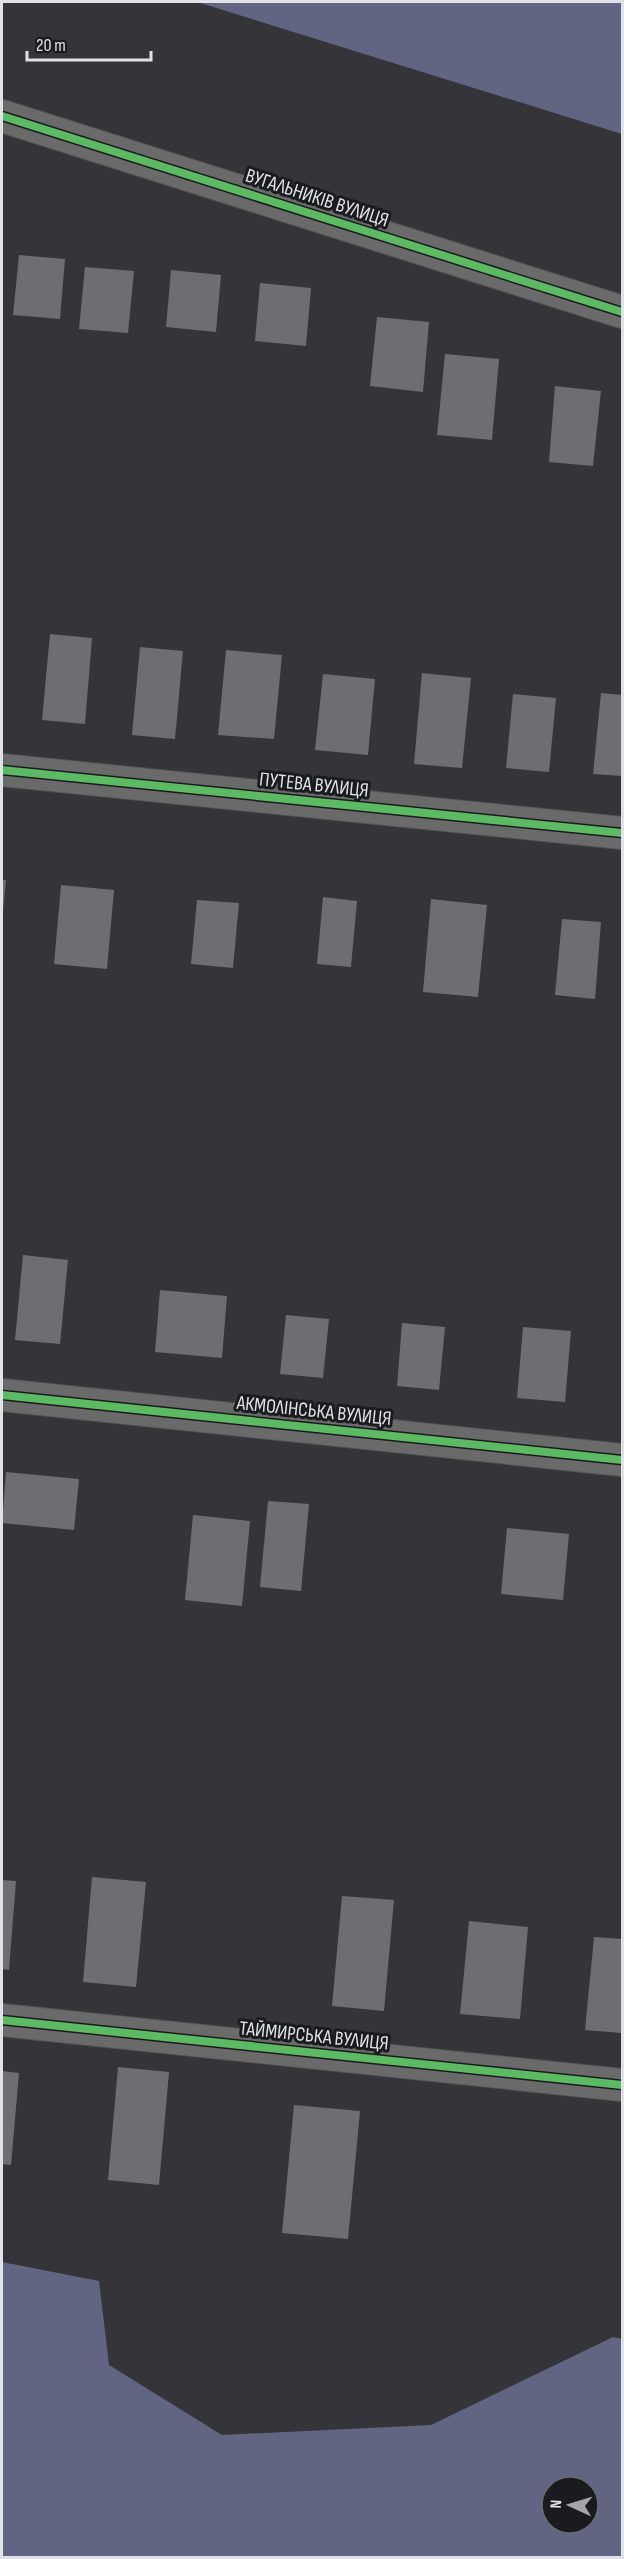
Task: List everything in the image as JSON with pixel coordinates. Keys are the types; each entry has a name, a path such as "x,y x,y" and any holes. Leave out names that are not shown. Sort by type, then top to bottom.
{"street":[{"name":"ВУГАЛЬНИКІВ ВУЛИЦЯ","path":"2,116 622,312"},
{"name":"ПУТЕВА ВУЛИЦЯ","path":"2,770 622,832"},
{"name":"АКМОЛIНСЬКА ВУЛИЦЯ","path":"2,1395 622,1460"},
{"name":"ТАЙМИРСЬКА ВУЛИЦЯ","path":"2,2020 622,2085"}],"shaded area":[{"path":"197,2 622,2 622,134"},
{"path":"2,2262 99,2281 109,2365 222,2435 431,2425 613,2337 622,2339 622,2557 2,2557"}],"building":[{"path":"19,255 65,259 60,319 13,315"},
{"path":"85,267 134,271 128,333 79,329"},
{"path":"171,270 221,275 216,332 166,327"},
{"path":"260,283 311,288 306,346 255,341"},
{"path":"377,317 429,322 423,392 370,386"},
{"path":"445,354 499,359 492,440 437,435"},
{"path":"555,386 601,391 593,466 549,462"},
{"path":"50,634 92,638 85,724 42,720"},
{"path":"140,647 183,651 175,739 132,735"},
{"path":"226,650 282,655 274,739 218,735"},
{"path":"422,673 471,678 462,768 414,764"},
{"path":"323,674 375,679 368,755 315,750"},
{"path":"601,693 622,695 622,776 593,774"},
{"path":"513,694 556,698 549,772 506,768"},
{"path":"2,880 6,880 3,912 2,912"},
{"path":"61,885 114,890 107,969 54,964"},
{"path":"323,897 357,901 351,967 317,964"},
{"path":"431,899 487,905 478,997 423,992"},
{"path":"197,900 239,903 233,968 191,964"},
{"path":"562,919 601,922 595,999 555,995"},
{"path":"23,1255 68,1260 60,1344 15,1340"},
{"path":"160,1290 227,1296 222,1358 155,1352"},
{"path":"286,1315 329,1319 323,1378 280,1374"},
{"path":"402,1323 445,1327 439,1390 397,1386"},
{"path":"523,1327 571,1331 565,1402 517,1398"},
{"path":"6,1472 79,1479 74,1530 2,1523"},
{"path":"268,1501 309,1504 301,1591 260,1587"},
{"path":"193,1515 250,1521 242,1606 185,1600"},
{"path":"507,1528 569,1534 563,1600 501,1594"},
{"path":"92,1877 146,1882 136,1987 83,1982"},
{"path":"2,1880 16,1881 9,1970 2,1969"},
{"path":"342,1896 394,1900 384,2011 332,2006"},
{"path":"469,1921 528,1927 520,2019 460,2014"},
{"path":"594,1937 622,1939 622,2033 585,2030"},
{"path":"118,2067 169,2072 159,2185 108,2180"},
{"path":"2,2071 19,2073 11,2165 2,2164"},
{"path":"294,2105 360,2111 348,2239 282,2233"}],"cycle path":[{"path":"2,116 622,312"},
{"path":"2,770 622,833"},
{"path":"2,1395 622,1460"},
{"path":"2,2020 622,2085"}]}
